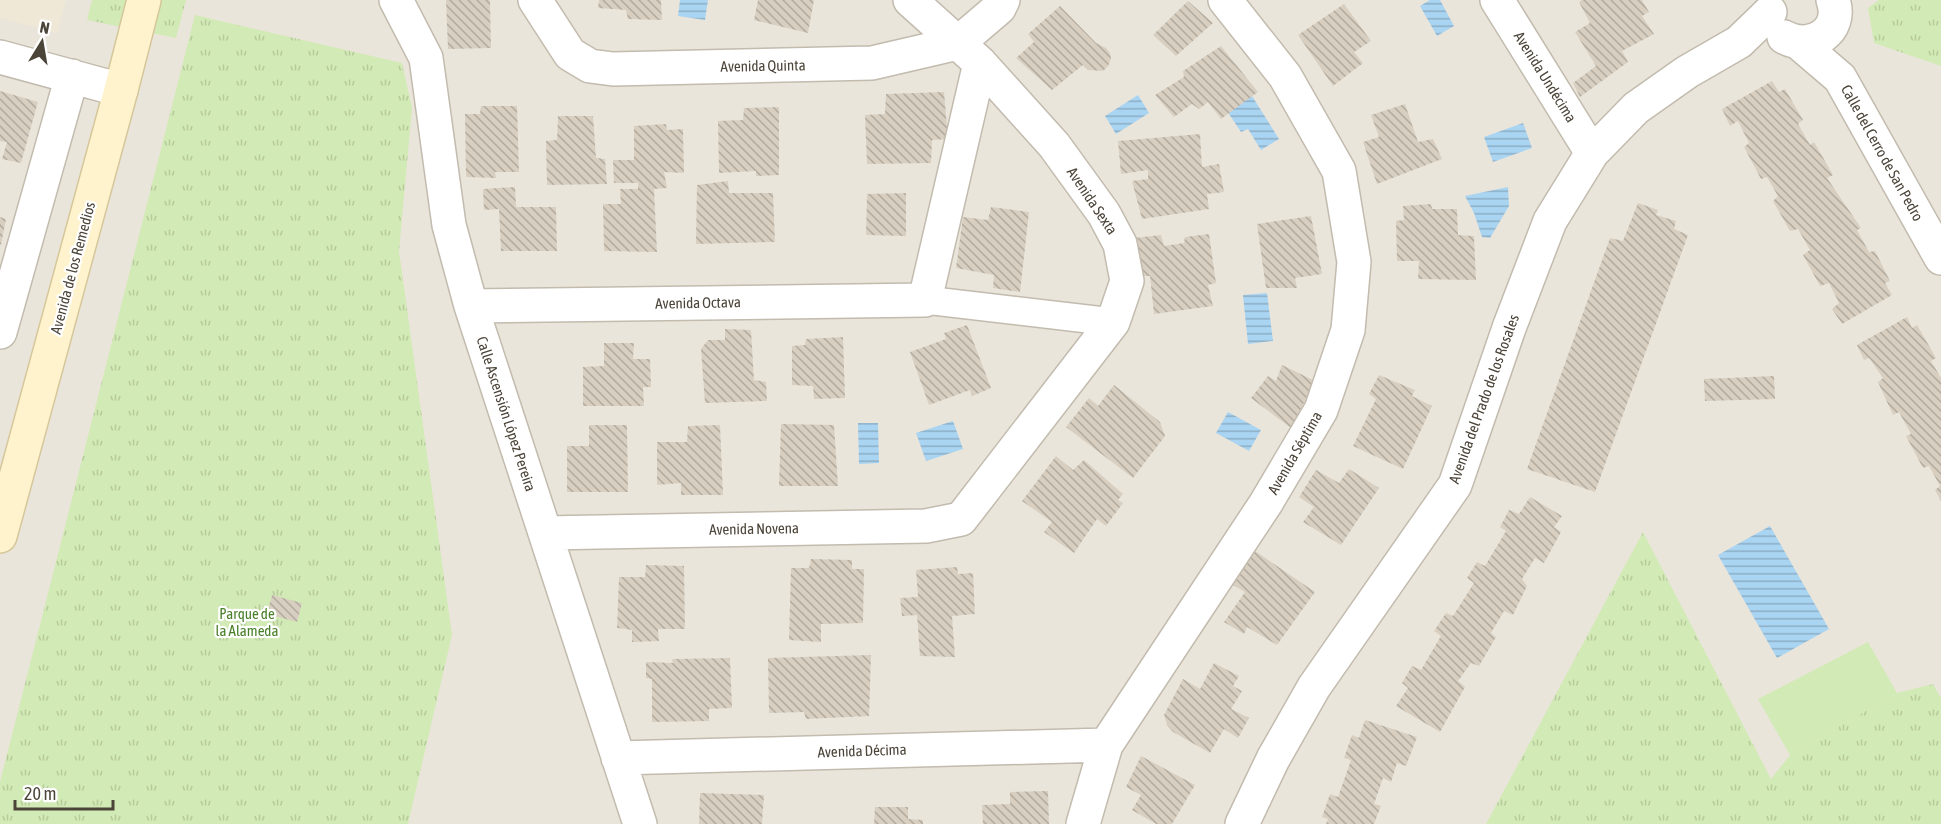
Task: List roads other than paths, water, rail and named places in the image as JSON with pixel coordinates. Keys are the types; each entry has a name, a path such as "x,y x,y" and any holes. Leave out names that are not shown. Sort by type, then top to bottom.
{"main road":[{"name":"Avenida de los Remedios","path":"0,536 144,0"}],"street":[{"name":"Calle Ascensión López Pereira","path":"396,0 426,58 449,225 471,306 640,824"},
{"name":"Avenida Quinta","path":"535,0 570,54 590,66 613,69 872,63 969,53 1003,0"},
{"name":"Avenida Sexta","path":"910,0 969,53 1054,145 1104,214 1120,244 1127,281 1113,322 961,519"},
{"name":"Avenida Séptima","path":"1083,824 1106,745 1266,503 1316,419 1348,330 1354,262 1339,171 1285,76 1225,0"},
{"name":"Avenida Undécima","path":"1497,0 1592,153"},
{"name":"Avenida del Prado de los Rosales","path":"1242,824 1273,759 1314,687 1455,484 1509,328 1550,221 1592,153 1636,108 1687,72 1739,42 1782,24 1811,42 1822,37 1831,28 1836,5"},
{"name":"Calle del Cerro de San Pedro","path":"1836,5 1840,78"},
{"name":"Calle del Cerro de San Pedro","path":"1782,24 1840,78 1941,258"},
{"path":"925,300 969,53"},
{"path":"0,57 121,90"},
{"path":"2,313 72,76"},
{"name":"Avenida Octava","path":"471,306 925,300 1113,322"},
{"name":"Avenida Novena","path":"545,533 926,526 961,519"},
{"name":"Avenida Décima","path":"618,758 1106,745"}],"water":[{"path":"680,0 708,0 705,20 678,16"},
{"path":"1430,0 1440,0 1454,26 1437,36 1420,6"},
{"path":"1138,95 1149,113 1116,134 1105,116"},
{"path":"1252,96 1279,139 1261,150 1248,129 1241,132 1227,111"},
{"path":"1523,123 1532,148 1493,162 1484,137"},
{"path":"1508,187 1509,206 1490,238 1482,237 1474,213 1465,196"},
{"path":"1267,293 1273,341 1248,344 1243,295"},
{"path":"1228,412 1261,430 1249,451 1216,433"},
{"path":"953,421 963,449 926,461 916,433"},
{"path":"858,423 878,423 879,463 859,464"},
{"path":"1770,526 1829,629 1777,658 1718,555"}],"park label":[{"name":"Parque de la Alameda","path":"247,622"}]}
